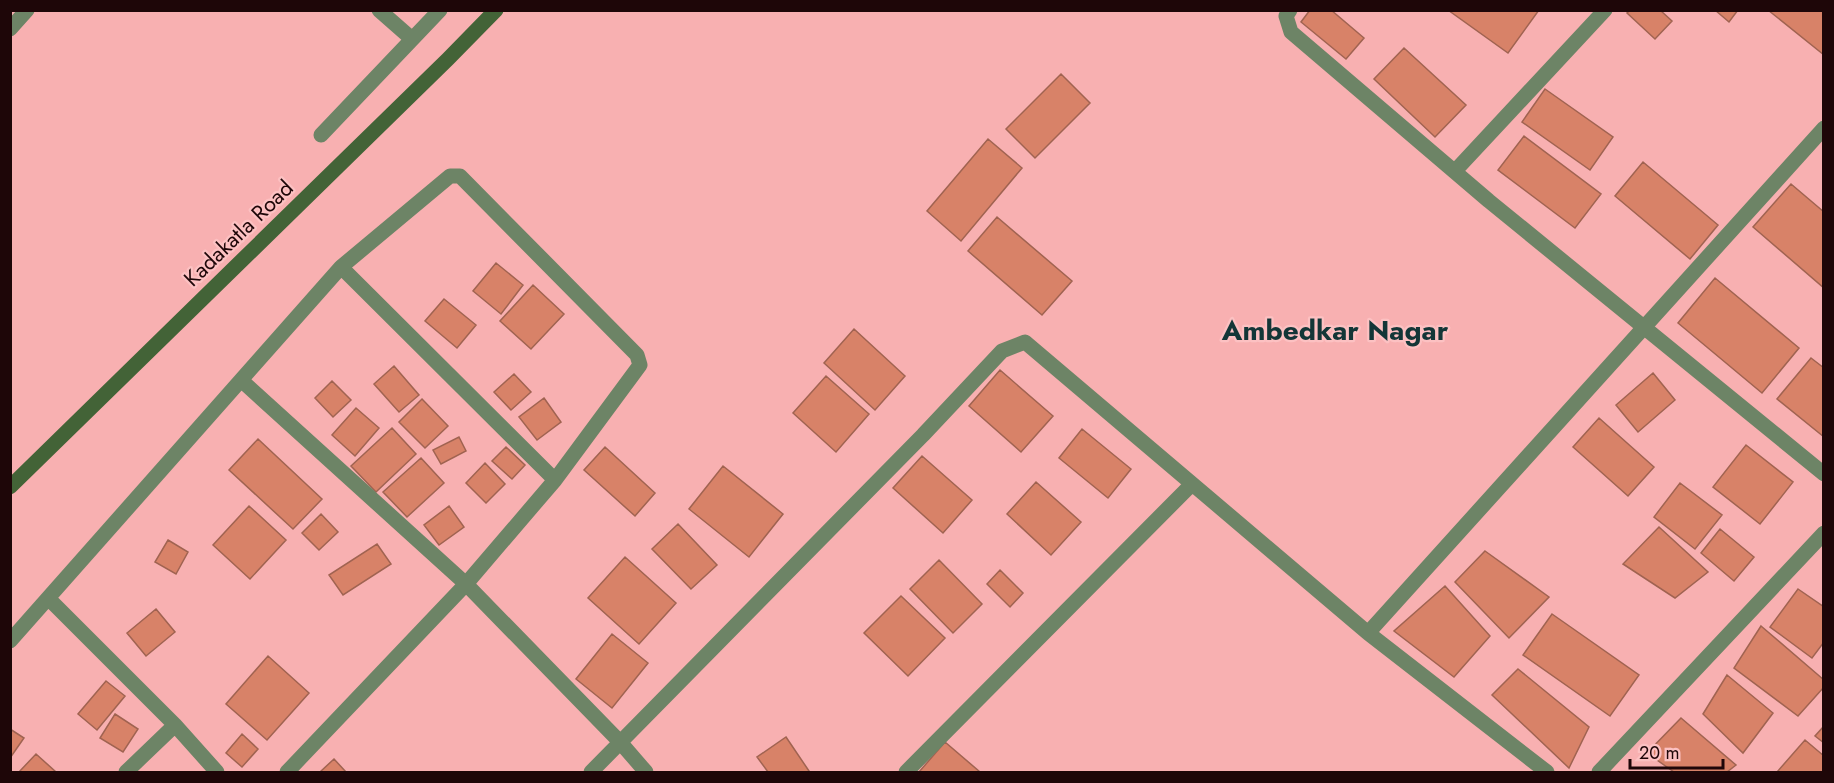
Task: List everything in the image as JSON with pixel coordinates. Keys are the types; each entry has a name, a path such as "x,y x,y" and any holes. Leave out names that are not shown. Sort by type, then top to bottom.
{"street":[{"path":"10,29 27,10"},
{"path":"379,10 412,39"},
{"path":"321,135 440,10"},
{"name":"Kadakatla Road","path":"10,487 448,60 496,10"},
{"path":"1290,10 1286,16 1291,32 1455,171 1824,474"},
{"path":"1455,171 1605,10"},
{"path":"1368,633 1824,128"},
{"path":"10,641 341,267 450,176 460,176 638,355 640,365 555,480 466,584 287,772"},
{"path":"341,267 555,480"},
{"path":"591,772 923,435 1002,351 1025,342 1368,633 1547,772"},
{"path":"241,380 466,584 620,742 646,772"},
{"path":"906,772 1192,484"},
{"path":"1599,772 1824,533"},
{"path":"48,598 175,725 217,772"},
{"path":"126,772 175,725"}],"building":[{"path":"1310,10 1331,10 1364,38 1346,59 1301,22"},
{"path":"1448,10 1539,10 1508,53"},
{"path":"1630,10 1660,10 1672,21 1655,39 1627,13"},
{"path":"1715,10 1738,10 1729,22"},
{"path":"1768,10 1824,10 1824,55"},
{"path":"1404,48 1466,105 1435,137 1374,79"},
{"path":"1061,74 1090,103 1035,158 1006,129"},
{"path":"1545,89 1613,137 1590,170 1522,122"},
{"path":"1524,136 1601,194 1575,228 1498,170"},
{"path":"988,139 1022,168 961,241 927,211"},
{"path":"1643,162 1718,225 1690,259 1615,196"},
{"path":"1791,184 1824,212 1824,288 1753,227"},
{"path":"997,217 1072,281 1042,315 968,251"},
{"path":"496,263 523,285 501,314 473,291"},
{"path":"1715,278 1799,348 1762,393 1678,323"},
{"path":"533,285 564,314 531,349 500,321"},
{"path":"444,299 476,325 457,348 425,321"},
{"path":"854,329 905,376 875,410 824,363"},
{"path":"1811,358 1824,368 1824,437 1777,399"},
{"path":"394,366 419,395 399,412 374,384"},
{"path":"1000,370 1053,416 1021,452 969,406"},
{"path":"1653,373 1675,400 1638,432 1616,405"},
{"path":"514,374 531,392 511,410 494,392"},
{"path":"826,376 869,414 836,452 793,413"},
{"path":"332,381 351,400 333,417 315,398"},
{"path":"544,398 561,422 537,440 519,417"},
{"path":"422,399 448,426 425,448 399,422"},
{"path":"356,408 379,428 355,456 332,435"},
{"path":"1599,418 1654,467 1628,496 1573,447"},
{"path":"392,428 416,454 376,492 351,466"},
{"path":"1082,429 1131,469 1108,498 1059,458"},
{"path":"459,437 466,451 441,464 433,450"},
{"path":"258,439 322,499 293,529 229,470"},
{"path":"1746,445 1793,482 1760,524 1713,487"},
{"path":"506,447 525,465 512,479 492,461"},
{"path":"605,447 655,493 635,516 584,470"},
{"path":"922,456 972,500 943,533 893,488"},
{"path":"421,458 444,483 407,517 383,492"},
{"path":"485,463 505,484 486,503 466,483"},
{"path":"723,466 783,514 749,557 689,509"},
{"path":"1036,482 1081,522 1051,555 1007,514"},
{"path":"1680,483 1722,515 1695,549 1654,517"},
{"path":"249,506 286,540 250,579 213,545"},
{"path":"449,506 464,527 439,545 424,525"},
{"path":"321,514 338,532 319,550 302,533"},
{"path":"678,524 717,565 691,589 652,549"},
{"path":"1659,527 1708,572 1675,598 1623,564"},
{"path":"1720,529 1754,557 1734,581 1701,553"},
{"path":"168,540 188,552 176,574 155,562"},
{"path":"377,544 391,564 343,595 329,575"},
{"path":"1485,551 1549,597 1509,638 1455,582"},
{"path":"625,557 676,603 639,644 588,598"},
{"path":"939,560 982,604 953,633 910,589"},
{"path":"1000,570 1023,593 1010,607 987,584"},
{"path":"1445,586 1490,636 1454,677 1394,631"},
{"path":"1798,589 1824,607 1824,642 1812,658 1770,627"},
{"path":"901,596 945,638 908,676 864,633"},
{"path":"156,609 175,632 146,656 127,633"},
{"path":"1552,614 1639,675 1610,716 1523,655"},
{"path":"1761,626 1824,680 1824,687 1798,716 1734,668"},
{"path":"612,634 648,663 612,708 576,679"},
{"path":"268,656 309,693 267,740 226,704"},
{"path":"1518,669 1589,727 1569,768 1492,695"},
{"path":"1727,675 1773,713 1743,753 1703,714"},
{"path":"106,681 125,696 97,730 78,714"},
{"path":"115,714 138,729 123,752 100,738"},
{"path":"1681,718 1736,765 1727,772 1674,772 1647,753"},
{"path":"1824,726 1824,743 1815,736"},
{"path":"10,729 24,738 10,758"},
{"path":"242,734 258,749 242,767 226,753"},
{"path":"786,737 808,772 768,772 757,757"},
{"path":"1805,740 1824,756 1824,772 1777,772"},
{"path":"945,742 980,772 919,772"},
{"path":"36,754 56,772 19,772"},
{"path":"334,759 346,772 320,772"}],"district":[{"name":"Ambedkar Nagar","path":"1335,330"}]}
